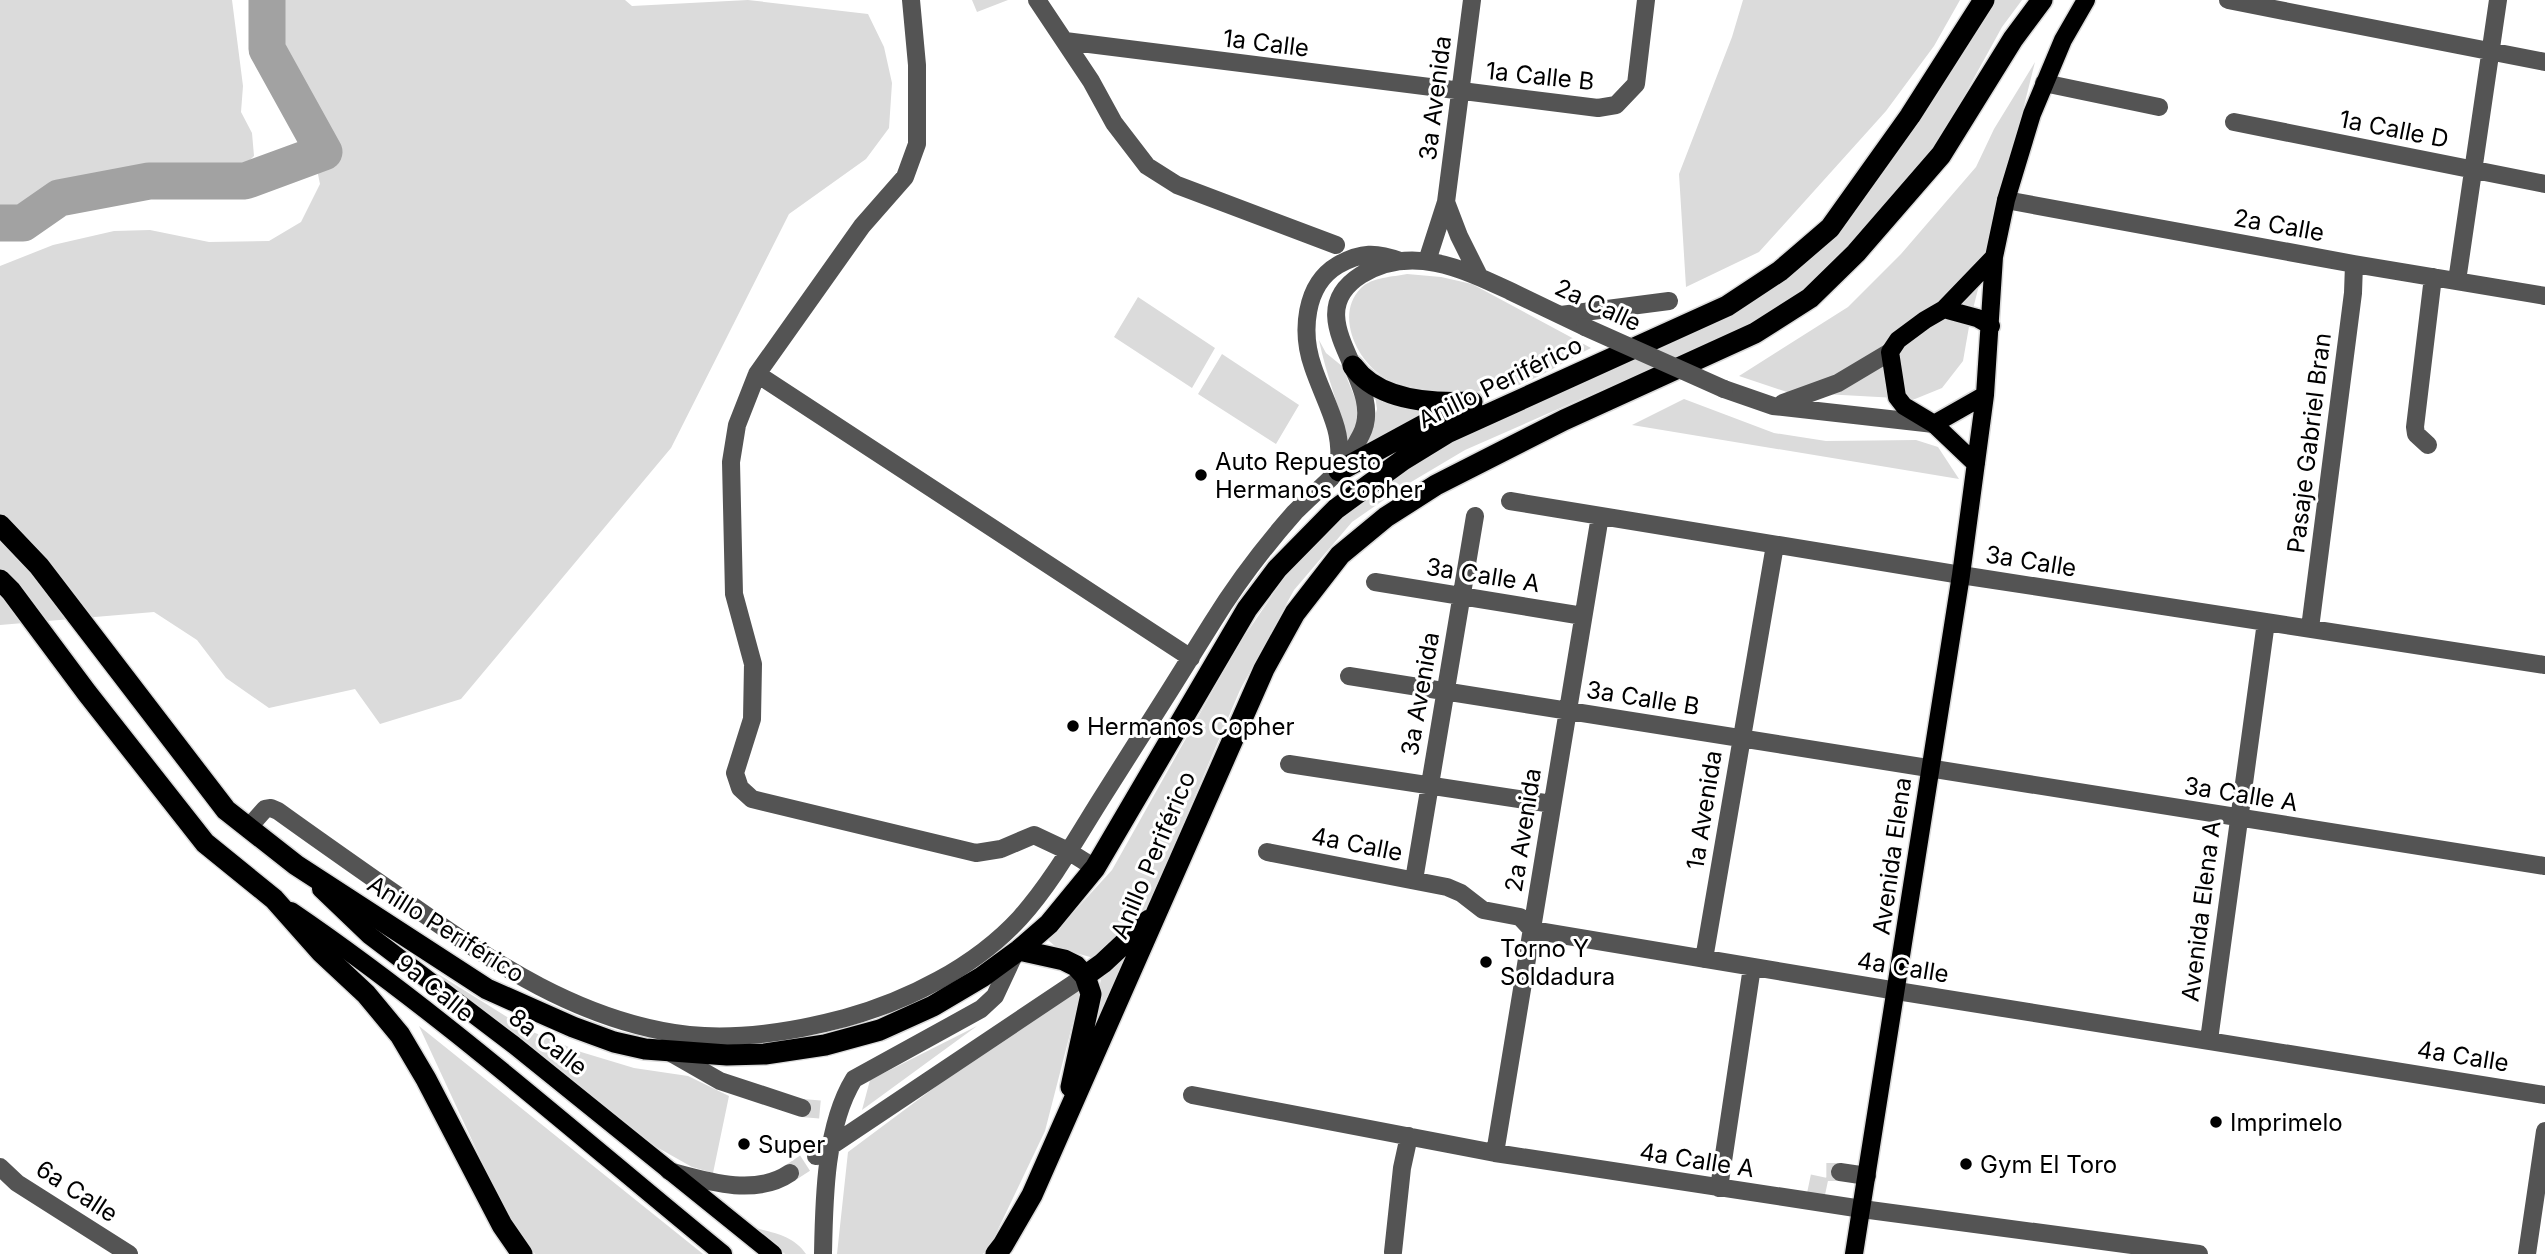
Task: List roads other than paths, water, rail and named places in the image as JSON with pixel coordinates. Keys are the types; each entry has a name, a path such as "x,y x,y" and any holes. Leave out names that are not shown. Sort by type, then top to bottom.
{"highway":[{"name":"Anillo Periférico","path":"0,526 39,566 226,810 296,865 487,989 528,1009 614,1042 671,1053 765,1054 825,1045 880,1030 933,1006 982,977 1049,923 1096,868 1247,609 1277,569 1336,509 1381,475 1447,433 1727,306 1780,271 1830,228 1910,116 1984,0"},
{"name":"Anillo Periférico","path":"996,1254 1032,1195 1062,1130 1264,669 1295,613 1340,555 1386,517 1436,485 1564,421 1755,333 1810,298 1856,253 1941,155 2013,39 2042,0"},
{"path":"1353,366 1359,375 1375,387 1413,398 1455,403 1520,399"},
{"path":"1339,471 1429,422 1520,399"},
{"path":"0,580 205,843 274,899 321,952 366,994 400,1035 502,1225 522,1254"},
{"path":"1085,976 1104,963 1157,913"},
{"path":"1017,951 1064,960 1076,966 1085,976 1091,994 1062,1130"}],"main road":[{"name":"Avenida Elena","path":"1854,1254 1961,575 1985,395 1994,257 2022,142 2063,40 2086,0"},
{"path":"1976,464 1934,424 1904,406 1897,397 1889,352 1898,340 1944,309 1994,257"},
{"path":"1944,309 1977,318 1991,326"},
{"path":"1934,424 1985,395"},
{"name":"8a Calle","path":"296,865 369,935 514,1045 773,1254"},
{"name":"9a Calle","path":"274,899 346,948 723,1254"}],"street":[{"path":"911,0 917,65 917,144 905,177 862,226 757,374 737,425 732,462 734,594 754,664 752,719 736,774 740,788 752,799 976,853 1001,849 1034,835 1096,868"},
{"path":"1037,0 1114,123 1147,166 1177,185 1336,245"},
{"name":"3a Avenida","path":"1427,261 1447,202 1472,0"},
{"name":"1a Calle B","path":"1460,93 1598,108 1616,105 1636,84 1646,0"},
{"path":"2228,0 2545,62"},
{"path":"2457,281 2498,0"},
{"name":"1a Calle","path":"1065,41 1460,93"},
{"path":"2044,83 2159,107"},
{"name":"1a Calle D","path":"2234,122 2545,184"},
{"name":"2a Calle","path":"2006,200 2545,296"},
{"name":"3a Avenida","path":"1447,202 1459,236 1479,276"},
{"name":"2a Calle","path":"1339,471 1337,429 1309,353 1307,324 1310,301 1331,269 1353,258 1378,253 1400,261"},
{"name":"2a Calle","path":"1339,471 1363,432 1367,416 1364,392 1339,335 1337,318 1340,299 1358,278 1375,268 1400,261 1427,261 1458,267 1724,389 1773,406 1934,424"},
{"name":"Pasaje Gabriel Bran","path":"2310,628 2353,293 2354,264"},
{"path":"2428,445 2416,434 2415,427 2433,277"},
{"path":"1561,315 1669,301"},
{"path":"1773,406 1808,396 1838,383 1889,352"},
{"path":"757,374 1191,658"},
{"name":"Anillo Periférico","path":"249,827 265,809 271,808 446,929 545,990 621,1021 693,1035 727,1036 818,1025 864,1013 969,962 1016,922 1051,878 1240,581 1305,501 1339,471"},
{"name":"3a Calle","path":"1510,501 1961,575 2545,664"},
{"name":"3a Avenida","path":"1414,880 1475,516"},
{"name":"2a Avenida","path":"1495,1153 1600,516"},
{"name":"1a Avenida","path":"1704,959 1775,545"},
{"name":"3a Calle A","path":"1375,582 1583,616"},
{"name":"Avenida Elena A","path":"2209,1040 2266,622"},
{"name":"3a Calle B","path":"1349,676 1929,770"},
{"path":"1289,764 1552,804"},
{"name":"3a Calle A","path":"1929,770 2545,866"},
{"name":"4a Calle","path":"1267,852 1447,887 1461,893 1483,910 1520,917 1532,930 2545,1095"},
{"path":"427,951 446,929"},
{"path":"823,1254 825,1186 833,1144 832,1111 854,1079 981,1009 995,996 1017,951"},
{"path":"1719,1188 1752,967"},
{"path":"816,1156 1085,976"},
{"path":"671,1053 720,1081 802,1108"},
{"name":"4a Calle A","path":"1192,1095 1495,1153 1719,1188 1816,1198 1861,1209 2199,1254"},
{"path":"2528,1254 2545,1131"},
{"path":"1393,1252 1402,1168 1409,1136"},
{"name":"6a Calle","path":"0,1167 17,1183 129,1254"},
{"path":"669,1171 715,1183 743,1185 777,1182 790,1173"},
{"path":"1840,1172 1867,1176"}],"waterway":[{"path":"0,223 23,223 59,198 149,181 245,181 324,152 267,49 267,0"}],"tunnel":[{"path":"802,1108 825,1110"},
{"path":"790,1173 816,1156"},
{"path":"1816,1194 1823,1172 1840,1172"}],"place":[{"name":"Auto Repuesto Hermanos Copher","path":"1201,475"},
{"name":"Hermanos Copher","path":"1073,726"},
{"name":"Torno Y Soldadura","path":"1486,962"},
{"name":"Imprimelo","path":"2216,1122"},
{"name":"Super","path":"744,1144"},
{"name":"Gym El Toro","path":"1966,1164"}]}
